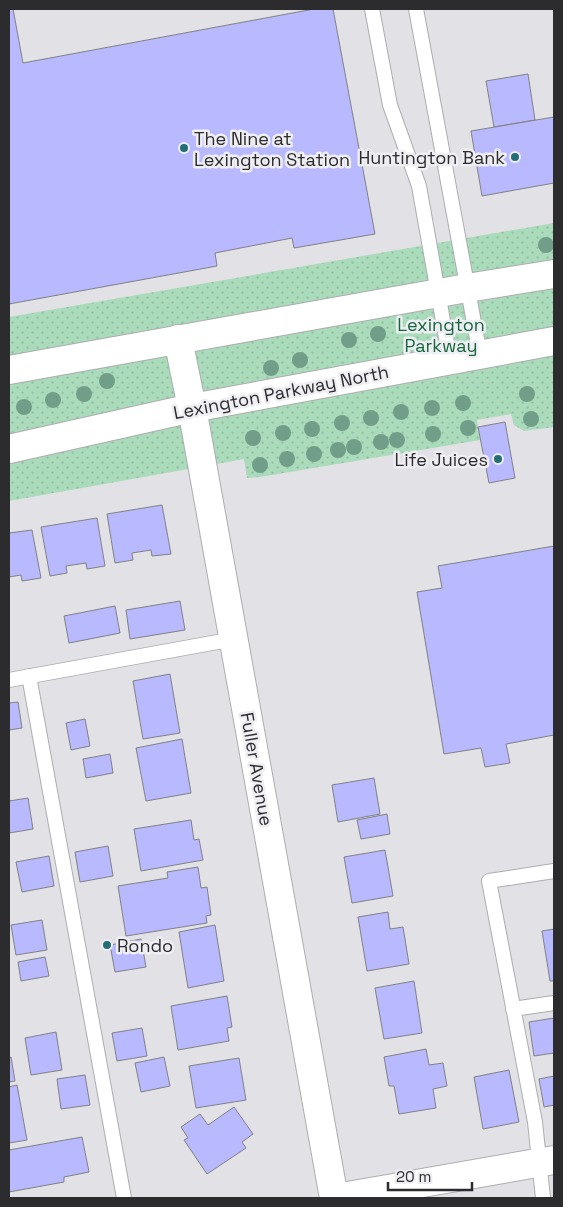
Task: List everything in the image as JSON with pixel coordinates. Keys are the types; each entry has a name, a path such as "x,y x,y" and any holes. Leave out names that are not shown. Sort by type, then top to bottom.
{"main road":[{"path":"9,370 554,274"},
{"name":"Fuller Avenue","path":"178,339 335,1198"},
{"name":"Lexington Parkway North","path":"9,448 192,408 554,341"},
{"path":"335,1198 547,1161"}],"lane":[{"path":"372,9 390,105 419,186 450,360"},
{"path":"416,9 480,355"},
{"path":"9,680 234,639"},
{"path":"29,676 124,1198"},
{"path":"543,1198 547,1161 535,1122 489,881 554,870"},
{"path":"513,1009 554,1004"}],"green space":[{"name":"Lexington Parkway","path":"554,223 554,427 524,431 514,425 511,414 477,420 480,440 260,477 247,478 244,459 9,501 9,317"}],"building":[{"name":"The Nine at Lexington Station","path":"9,9 13,9 23,63 314,9 333,9 375,234 294,248 292,238 215,253 217,266 9,304"},
{"path":"528,74 535,120 494,127 486,81"},
{"name":"Huntington Bank","path":"554,117 554,183 482,196 471,131"},
{"name":"Life Juices","path":"505,422 515,478 489,483 478,427"},
{"path":"162,505 171,554 152,556 151,550 132,553 133,560 115,563 107,514"},
{"path":"97,518 105,566 87,569 86,563 66,566 67,573 50,576 41,527"},
{"path":"32,530 41,578 22,581 21,575 9,577 9,533"},
{"path":"554,546 554,735 506,744 510,763 485,767 481,748 444,754 417,592 442,588 438,566"},
{"path":"180,601 185,630 130,639 126,610"},
{"path":"115,606 120,633 69,643 64,616"},
{"path":"170,674 180,733 143,739 133,681"},
{"path":"18,702 22,728 9,730 9,703"},
{"path":"85,719 90,746 71,750 66,723"},
{"path":"182,739 191,793 146,801 136,748"},
{"path":"110,754 113,773 86,778 83,759"},
{"path":"374,778 380,814 338,822 332,785"},
{"path":"28,798 33,829 9,833 9,801"},
{"path":"387,814 390,834 361,839 357,820"},
{"path":"191,820 194,840 199,839 203,860 141,871 134,829"},
{"path":"108,846 113,876 80,882 75,852"},
{"path":"385,850 393,896 352,903 344,857"},
{"path":"49,856 54,886 22,892 16,862"},
{"path":"198,867 201,888 207,887 211,915 206,916 207,923 126,936 118,886 168,878 167,872"},
{"path":"388,912 390,929 403,927 409,964 367,971 358,917"},
{"path":"42,920 47,950 16,955 11,925"},
{"path":"215,925 224,981 188,988 179,932"},
{"path":"554,929 554,981 550,981 542,931"},
{"path":"141,939 146,967 115,972 110,945"},
{"path":"45,957 49,976 21,981 18,962"},
{"path":"414,981 422,1033 384,1039 375,988"},
{"path":"227,996 232,1027 227,1028 229,1041 178,1050 171,1006"},
{"path":"554,1018 554,1053 534,1056 529,1022"},
{"path":"142,1028 147,1056 117,1061 112,1033"},
{"path":"56,1032 62,1070 31,1075 25,1038"},
{"path":"426,1049 429,1065 443,1063 447,1086 433,1089 436,1108 399,1114 394,1086 389,1086 384,1057"},
{"path":"11,1057 15,1081 9,1082 9,1058"},
{"path":"164,1057 170,1086 141,1092 135,1063"},
{"path":"239,1058 246,1100 196,1108 189,1066"},
{"path":"509,1070 519,1122 483,1129 474,1077"},
{"path":"85,1075 90,1105 61,1109 57,1079"},
{"path":"554,1076 554,1105 544,1107 539,1079"},
{"path":"17,1085 27,1140 9,1143 9,1087"},
{"path":"234,1107 253,1134 242,1142 246,1148 207,1174 184,1140 188,1138 181,1127 200,1114 208,1125"},
{"path":"82,1137 89,1172 64,1177 64,1182 9,1192 9,1150"}],"place":[{"name":"The Nine at Lexington Station","path":"184,148"},
{"name":"Huntington Bank","path":"515,157"},
{"name":"Life Juices","path":"498,459"},
{"name":"Rondo","path":"107,945"}]}
